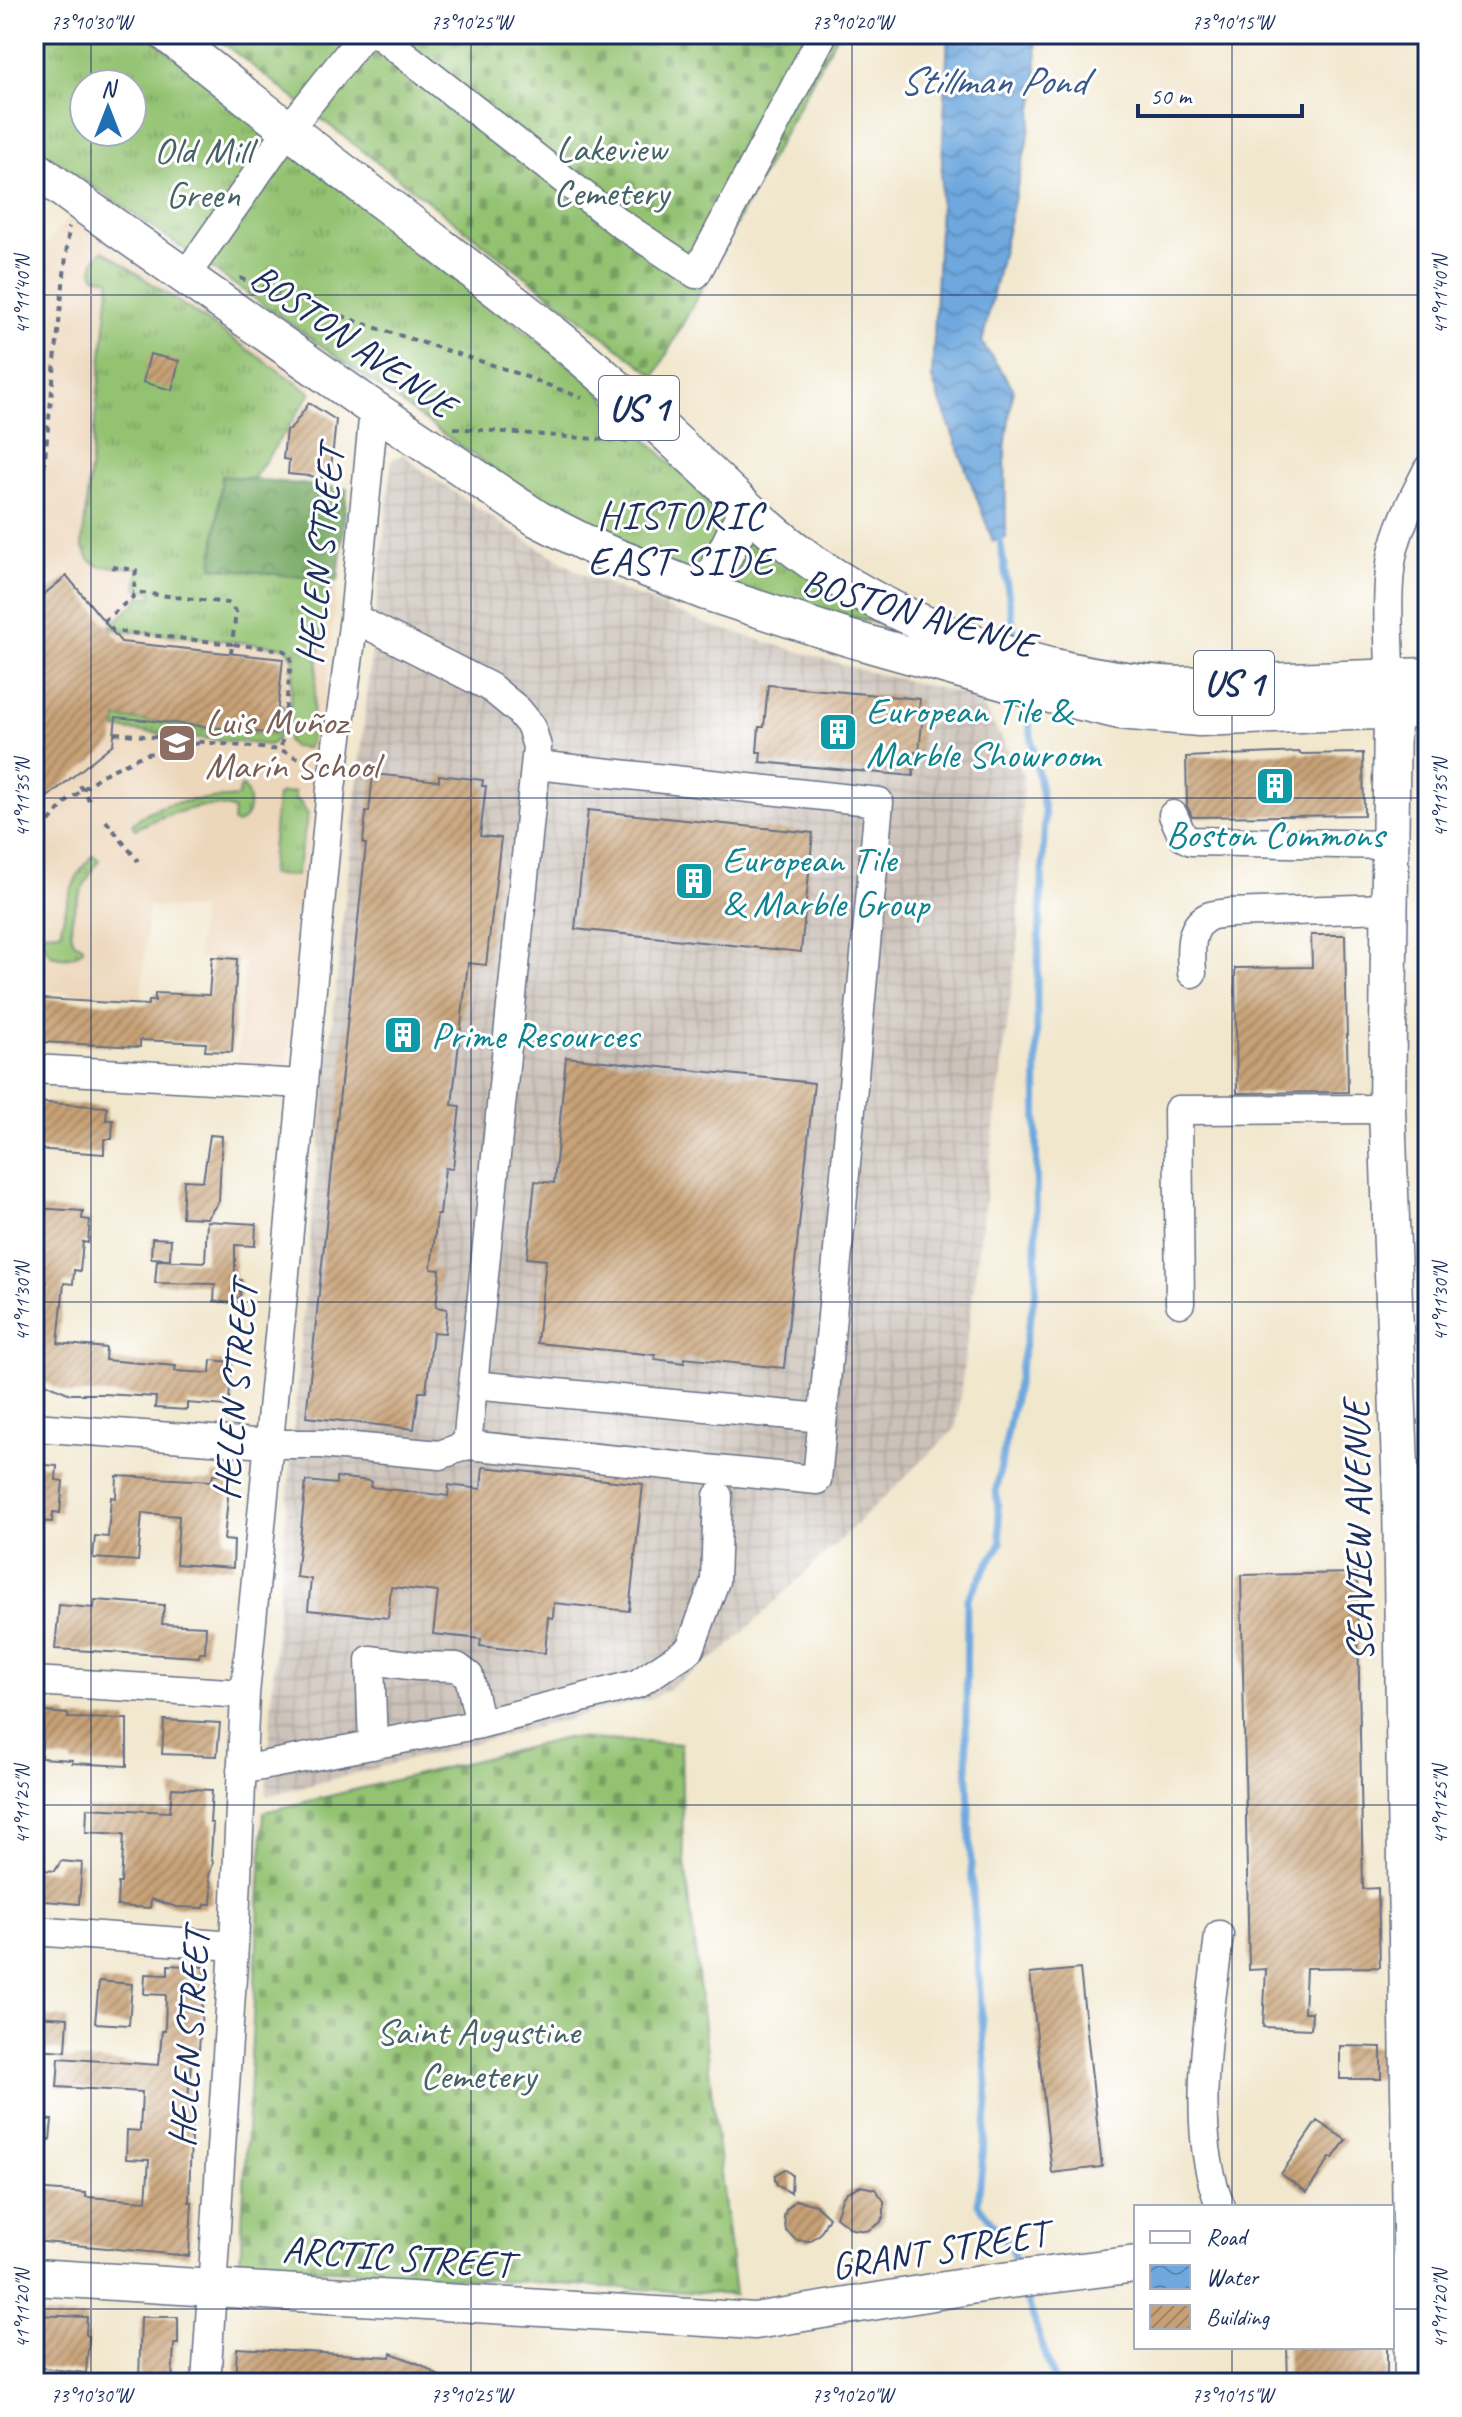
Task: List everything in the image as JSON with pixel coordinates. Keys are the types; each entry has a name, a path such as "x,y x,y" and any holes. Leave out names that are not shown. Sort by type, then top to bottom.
{"main road":[{"name":"BOSTON AVENUE","path":"167,34 532,316 598,370 747,509 810,560 876,601 950,633 1009,669"},
{"name":"BOSTON AVENUE","path":"34,168 374,409 538,519 599,550 706,592 848,638 1009,669 1081,688 1159,716 1199,718 1391,694 1428,676"},
{"path":"706,592 747,509"},
{"name":"BOSTON AVENUE","path":"1391,694 1428,709"},
{"name":"SEAVIEW AVENUE","path":"1391,694 1387,1109 1414,1495 1413,2383"},
{"name":"GRANT STREET","path":"755,2321 994,2282 1134,2264"},
{"name":"ARCTIC STREET","path":"34,2277 755,2321"}],"street":[{"path":"186,275 288,130 364,34"},
{"path":"378,34 618,222 696,274 823,34"},
{"name":"HELEN STREET","path":"206,2383 234,1946 245,1694 331,789 354,618 374,409"},
{"path":"1391,694 1389,585 1393,554 1409,508 1428,469"},
{"path":"354,618 490,687 518,710 531,726 537,747 467,1445"},
{"path":"34,1427 267,1444 320,1444 440,1455 467,1445 817,1480 879,802 536,765"},
{"path":"1173,815 1183,837 1191,841 1390,845"},
{"path":"1192,973 1190,949 1194,932 1208,917 1229,913 1389,908"},
{"path":"34,1069 302,1084"},
{"path":"1180,1303 1178,1110 1387,1109"},
{"path":"473,1385 822,1418"},
{"path":"241,1770 480,1724 637,1684 690,1649 715,1581 718,1496"},
{"path":"373,1745 370,1660 457,1667 469,1676 480,1724"},
{"path":"34,1681 245,1694"},
{"path":"34,1931 234,1946"},
{"path":"1219,1935 1202,2100 1212,2186 1220,2205"}],"path":[{"path":"39,515 69,222"},
{"path":"236,276 364,324 508,370 594,402"},
{"path":"455,428 637,442"},
{"path":"112,567 136,570 133,597 105,620 113,631 282,650 290,654 281,750"},
{"path":"133,592 228,603 236,612 231,654"},
{"path":"115,733 281,750 306,762"},
{"path":"34,841 81,787 143,755 204,742"},
{"path":"81,787 89,800"},
{"path":"106,821 138,861"},
{"path":"34,998 38,998 35,1049"}],"shaded area":[{"name":"Luis Muñoz Marín School","path":"71,216 316,384 255,480 347,489 287,1065 282,1071 236,1069 245,962 197,958 201,910 149,906 141,999 46,991 40,1056 34,1056 34,257"},
{"path":"404,455 518,535 582,574 709,625 865,671 977,697 1023,774 1018,939 956,1428 725,1650 656,1697 266,1796 276,1630 313,1204 392,459"}],"green space":[{"name":"Old Mill Green","path":"34,34 146,34 585,378 712,505 770,548 889,626 776,598 698,574 591,529 468,452 34,146"},
{"name":"Lakeview Cemetery","path":"211,34 837,34 655,376"},
{"path":"103,250 311,393 253,479 222,476 213,567 331,580 307,748 293,747 287,741 294,660 286,647 112,629 110,626 137,602 139,596 152,597 152,592 136,589 139,568 99,566 89,559 82,546 110,279 94,276 93,265"},
{"path":"222,476 347,489 338,581 212,567"},
{"path":"278,705 284,706 281,729 277,739 268,745 116,729 117,718 275,734"},
{"path":"241,787 247,792 249,808 245,818 236,824 233,821 234,810 211,806 170,815 135,829 132,824 163,806 237,797"},
{"path":"295,792 295,800 308,813 296,876 270,875 277,796"},
{"path":"93,855 99,860 78,900 71,922 74,942 83,949 68,957 51,955 41,941 42,933 60,932 75,882"},
{"name":"Saint Augustine Cemetery","path":"566,1738 681,1744 683,1844 735,2295 240,2264 264,1812"}],"water":[{"name":"Stillman Pond","path":"948,34 1036,34 1037,83 1030,129 982,343 1013,388 1005,449 1006,538 993,541 932,379"}],"building":[{"path":"150,354 179,361 172,390 143,382"},
{"path":"309,403 336,420 330,478 288,474 289,460 283,459 286,430 290,430"},
{"path":"67,576 121,642 283,659 275,734 116,717 113,744 34,808 34,602"},
{"name":"European Tile & Marble Showroom","path":"768,685 920,699 918,721 922,723 913,776 760,762 761,752 757,752 759,727 764,727"},
{"name":"Boston Commons","path":"1300,752 1363,753 1364,815 1192,817 1187,806 1186,757"},
{"name":"Prime Resources","path":"373,774 439,781 439,775 483,780 482,786 486,786 480,836 501,838 486,965 468,963 452,1105 460,1106 453,1169 445,1168 440,1215 437,1215 431,1269 440,1270 436,1307 447,1309 445,1333 433,1332 426,1392 419,1392 414,1429 306,1417 366,844 363,844 366,811 369,812"},
{"name":"European Tile & Marble Group","path":"588,810 813,833 801,952 575,929"},
{"path":"1311,935 1345,935 1348,1092 1237,1093 1235,968 1312,967"},
{"path":"212,957 237,959 232,1052 205,1051 206,1043 140,1040 140,1047 41,1042 44,999 148,1005 149,1001 155,1001 155,993 209,995"},
{"path":"566,1057 814,1083 784,1368 684,1358 684,1363 655,1359 655,1355 537,1343 546,1260 527,1258 535,1181 554,1183"},
{"path":"34,1102 107,1107 106,1120 113,1120 112,1139 104,1139 104,1154 34,1149"},
{"path":"210,1135 222,1136 219,1201 207,1218 182,1217 184,1180 203,1181"},
{"path":"34,1208 83,1211 82,1219 90,1220 88,1243 83,1242 80,1271 74,1270 73,1284 64,1283 58,1343 106,1348 105,1360 176,1366 175,1371 210,1373 211,1360 232,1362 226,1406 187,1403 187,1410 155,1408 156,1397 70,1394 34,1378 34,1346 39,1347 46,1282 34,1281"},
{"path":"207,1221 256,1224 255,1246 235,1245 235,1280 241,1280 240,1298 234,1297 234,1303 214,1301 215,1284 155,1283 157,1260 205,1262"},
{"path":"152,1238 171,1239 170,1259 151,1258"},
{"path":"34,1464 57,1466 56,1480 63,1481 60,1513 53,1512 52,1522 34,1521"},
{"path":"483,1467 643,1484 629,1611 554,1603 553,1618 548,1617 545,1653 480,1646 481,1639 433,1634 438,1592 391,1587 388,1618 308,1610 311,1579 296,1577 306,1481 336,1484 336,1477 371,1481 370,1487 448,1496 449,1485 481,1489"},
{"path":"213,1474 230,1476 224,1540 234,1541 233,1568 176,1564 179,1516 142,1513 138,1561 93,1558 95,1536 108,1537 111,1497 116,1498 117,1476 212,1481"},
{"path":"1357,1573 1363,1889 1378,1888 1380,1967 1306,1968 1304,2012 1312,2012 1311,2029 1263,2027 1266,1969 1249,1970 1241,1575"},
{"path":"95,1600 164,1605 162,1624 206,1626 205,1653 200,1653 199,1657 55,1649 59,1605 94,1608"},
{"path":"44,1712 68,1714 68,1718 127,1719 127,1766 41,1758"},
{"path":"164,1720 220,1723 217,1756 162,1754"},
{"path":"172,1788 212,1790 211,1904 205,1904 204,1908 177,1907 151,1899 150,1908 117,1906 124,1834 86,1832 87,1808 170,1812"},
{"path":"61,1861 82,1863 79,1904 34,1900 34,1869 55,1871"},
{"path":"168,1965 205,1967 199,2050 192,2050 188,2100 192,2100 189,2256 34,2241 34,2189 86,2193 86,2197 146,2201 149,2160 126,2159 127,2130 140,2131 142,2092 57,2087 59,2058 159,2065 162,2031 165,2031 166,1995 144,1994 145,1974 168,1975"},
{"path":"1080,1969 1102,2167 1052,2173 1030,1974"},
{"path":"99,1981 132,1984 129,2025 95,2023"},
{"path":"34,2016 68,2018 66,2051 34,2049"},
{"path":"1340,2046 1381,2047 1381,2079 1340,2079"},
{"path":"36,2119 52,2120 50,2140 34,2138"},
{"path":"1317,2121 1346,2140 1307,2192 1281,2174"},
{"path":"785,2169 792,2175 791,2193 778,2186 775,2180 775,2175"},
{"path":"860,2186 875,2189 884,2201 884,2216 880,2223 867,2231 852,2229 836,2217 842,2198"},
{"path":"796,2200 816,2205 829,2217 820,2234 810,2241 796,2240 786,2231 786,2210"},
{"path":"34,2315 87,2317 86,2373 34,2367"},
{"path":"141,2317 178,2317 178,2344 174,2344 172,2382 139,2380"},
{"path":"237,2348 390,2357 391,2353 422,2365 449,2383 235,2383"},
{"path":"1287,2349 1387,2349 1387,2383 1288,2383"}],"waterway":[{"path":"999,533 1016,644"},
{"path":"1018,2270 1011,2248 978,2204 988,2103 971,1866 966,1726 967,1600 1001,1543 996,1490 1036,1289 1037,984 1045,816 1025,699"},
{"path":"1024,2290 1055,2383"}],"place":[{"name":"European Tile & Marble Showroom","path":"838,732"},
{"name":"Luis Muñoz Marín School","path":"177,743"},
{"name":"Boston Commons","path":"1275,786"},
{"name":"European Tile & Marble Group","path":"694,881"},
{"name":"Prime Resources","path":"403,1035"}],"district":[{"name":"HISTORIC EAST SIDE","path":"681,538"}]}
